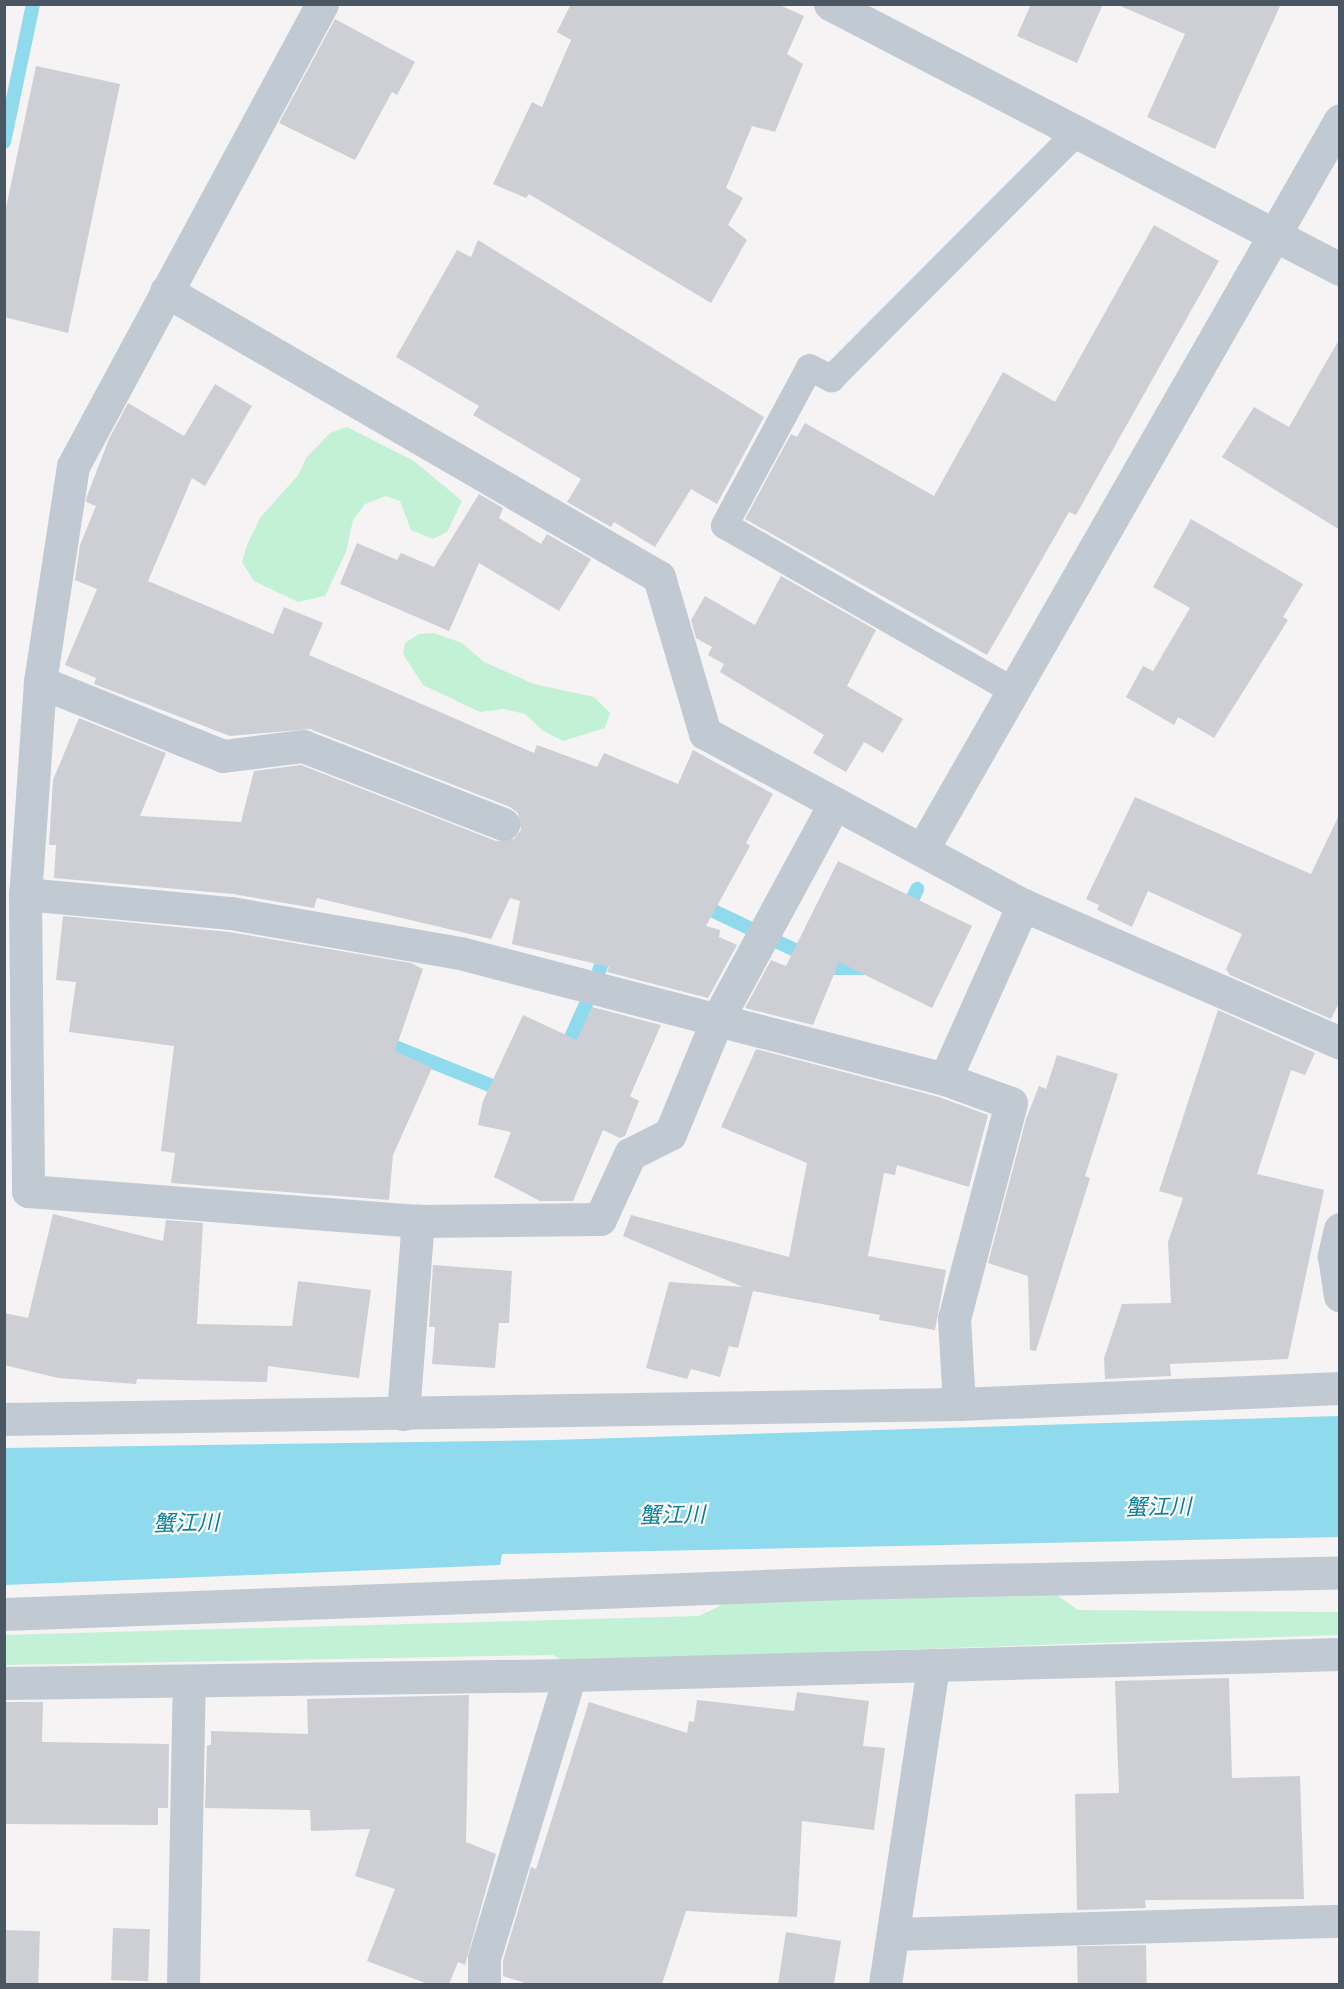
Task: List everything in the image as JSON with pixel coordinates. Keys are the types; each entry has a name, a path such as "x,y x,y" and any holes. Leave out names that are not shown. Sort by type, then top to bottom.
{"street":[{"path":"322,4 73,466 40,682 25,894 28,1191 418,1221 600,1219 630,1154 669,1134 717,1020 835,803"},
{"path":"830,4 1274,238 1340,269"},
{"path":"922,850 1340,120"},
{"path":"166,291 659,577 705,733 1023,905 1340,1043"},
{"path":"40,682 223,756 303,746 503,825"},
{"path":"25,894 231,913 449,951 945,1079 1011,1102 954,1318 959,1404"},
{"path":"945,1079 1023,905"},
{"path":"403,1414 418,1221"},
{"path":"1340,1229 1334,1256 1340,1296"},
{"path":"4,1419 959,1404 1340,1388"},
{"path":"4,1614 844,1583 1340,1573"},
{"path":"4,1683 189,1683 570,1675 1340,1654"},
{"path":"885,1984 933,1665"},
{"path":"484,1984 484,1958 570,1675"},
{"path":"183,1984 189,1683"},
{"path":"893,1934 1340,1921"}],"lane":[{"path":"1014,691 724,525 809,367 831,378 1075,133"}],"green space":[{"path":"347,427 414,461 462,501 447,532 433,539 411,530 400,501 386,496 365,504 353,520 346,552 325,596 298,602 254,581 242,562 247,545 260,518 299,474 306,458 330,433"},
{"path":"434,633 462,643 484,662 534,684 594,697 610,713 605,728 563,741 542,730 525,714 504,709 480,712 423,685 403,654 405,643 419,634"},
{"path":"1058,1596 1078,1610 1340,1612 1339,1635 563,1661 553,1655 5,1665 4,1635 699,1616 730,1601"}],"water":[{"name":"蟹江川","path":"1339,1416 1339,1537 502,1554 500,1565 5,1585 5,1448 553,1440"}],"building":[{"path":"571,4 777,4 804,16 787,54 803,64 775,132 752,126 726,188 743,198 728,225 747,240 711,303 529,194 526,198 493,184 532,102 542,107 571,40 557,32"},
{"path":"1031,4 1103,4 1077,63 1017,36"},
{"path":"1116,4 1281,4 1215,149 1147,117 1185,34"},
{"path":"335,19 415,62 397,95 392,92 355,160 279,123"},
{"path":"36,66 120,84 68,333 4,317 4,217"},
{"path":"1154,225 1219,261 1076,515 1069,512 987,655 745,519 791,434 797,437 805,423 934,496 1003,372 1055,402"},
{"path":"478,240 764,417 717,504 691,489 655,547 614,522 611,527 567,502 581,479 473,415 479,406 396,357 457,250 471,257"},
{"path":"1340,338 1340,530 1222,457 1254,407 1289,427"},
{"path":"215,384 252,406 205,486 192,478 148,581 273,634 284,607 323,623 309,655 534,753 537,745 597,767 604,753 678,784 693,750 773,794 746,843 750,846 706,926 720,930 719,937 737,945 708,998 607,972 609,967 512,944 520,901 510,898 491,939 317,898 314,908 233,894 54,878 56,845 49,845 53,780 79,718 166,753 140,816 241,822 254,771 301,765 496,841 514,839 521,830 518,813 510,807 310,729 230,736 94,684 96,678 65,665 97,589 75,580 80,545 96,506 86,502 87,496 109,439 128,403 184,436"},
{"path":"479,494 503,508 499,518 541,544 547,534 591,559 559,611 479,563 449,631 340,584 357,543 397,560 401,553 434,567"},
{"path":"1191,519 1303,584 1283,617 1288,620 1214,738 1178,717 1174,725 1126,697 1143,666 1153,671 1190,608 1153,587"},
{"path":"781,576 876,630 847,686 903,719 883,753 864,742 846,772 813,753 824,735 720,672 724,664 708,655 712,647 696,638 691,620 705,596 755,625"},
{"path":"1135,797 1311,874 1340,813 1340,1001 1331,1019 1230,975 1226,969 1242,934 1148,891 1132,927 1097,910 1099,905 1086,899"},
{"path":"838,861 972,926 932,1008 839,962 813,1025 745,1008 771,960 786,966"},
{"path":"63,916 229,932 411,963 423,969 395,1051 432,1068 393,1155 389,1200 171,1183 175,1153 161,1151 174,1046 69,1032 76,982 56,980"},
{"path":"592,1007 661,1025 630,1096 639,1101 625,1136 620,1138 603,1130 573,1201 540,1201 494,1177 511,1132 478,1125 483,1101 523,1015 577,1040"},
{"path":"1218,1010 1315,1053 1305,1075 1291,1070 1257,1174 1324,1190 1288,1359 1170,1364 1171,1376 1105,1379 1104,1358 1122,1304 1171,1303 1168,1242 1183,1198 1159,1191"},
{"path":"756,1049 939,1097 988,1115 969,1187 897,1165 895,1175 884,1173 868,1256 946,1270 935,1330 879,1320 880,1315 753,1291 738,1348 729,1346 720,1377 691,1369 687,1379 646,1368 669,1282 743,1287 623,1236 631,1215 789,1257 807,1163 721,1127"},
{"path":"1057,1055 1118,1074 1085,1176 1090,1178 1036,1351 1030,1350 1028,1276 988,1263 1026,1119 1039,1086 1046,1089"},
{"path":"53,1214 163,1241 166,1220 203,1223 197,1324 292,1326 298,1281 371,1290 359,1378 268,1366 267,1382 137,1379 136,1384 58,1378 4,1365 4,1313 28,1318"},
{"path":"433,1265 512,1271 509,1323 499,1323 495,1368 432,1364 435,1327 429,1327"},
{"path":"1229,1678 1232,1778 1300,1776 1304,1899 1145,1900 1146,1908 1077,1910 1075,1794 1119,1793 1115,1681"},
{"path":"797,1692 869,1701 863,1746 885,1748 874,1830 802,1821 797,1917 686,1911 662,1984 528,1984 503,1976 503,1961 531,1867 536,1869 589,1702 687,1733 689,1721 694,1722 697,1700 794,1711"},
{"path":"469,1695 466,1842 496,1854 465,1965 458,1962 449,1984 428,1984 367,1961 395,1889 355,1876 370,1829 311,1831 310,1810 205,1808 207,1745 211,1745 211,1731 308,1734 307,1699"},
{"path":"4,1702 43,1702 42,1742 169,1744 168,1808 158,1808 158,1825 4,1824"},
{"path":"113,1928 150,1929 148,1981 111,1980"},
{"path":"4,1930 40,1931 38,1984 4,1984"},
{"path":"786,1932 841,1941 834,1984 778,1984"},
{"path":"1146,1945 1147,1984 1078,1984 1077,1946"}],"waterway":[{"path":"4,142 33,4"},
{"path":"905,914 917,889"},
{"path":"697,903 749,928"},
{"path":"778,942 833,968 869,968"},
{"path":"599,971 608,948"},
{"path":"564,1053 589,997"},
{"path":"380,1041 507,1092"}]}
